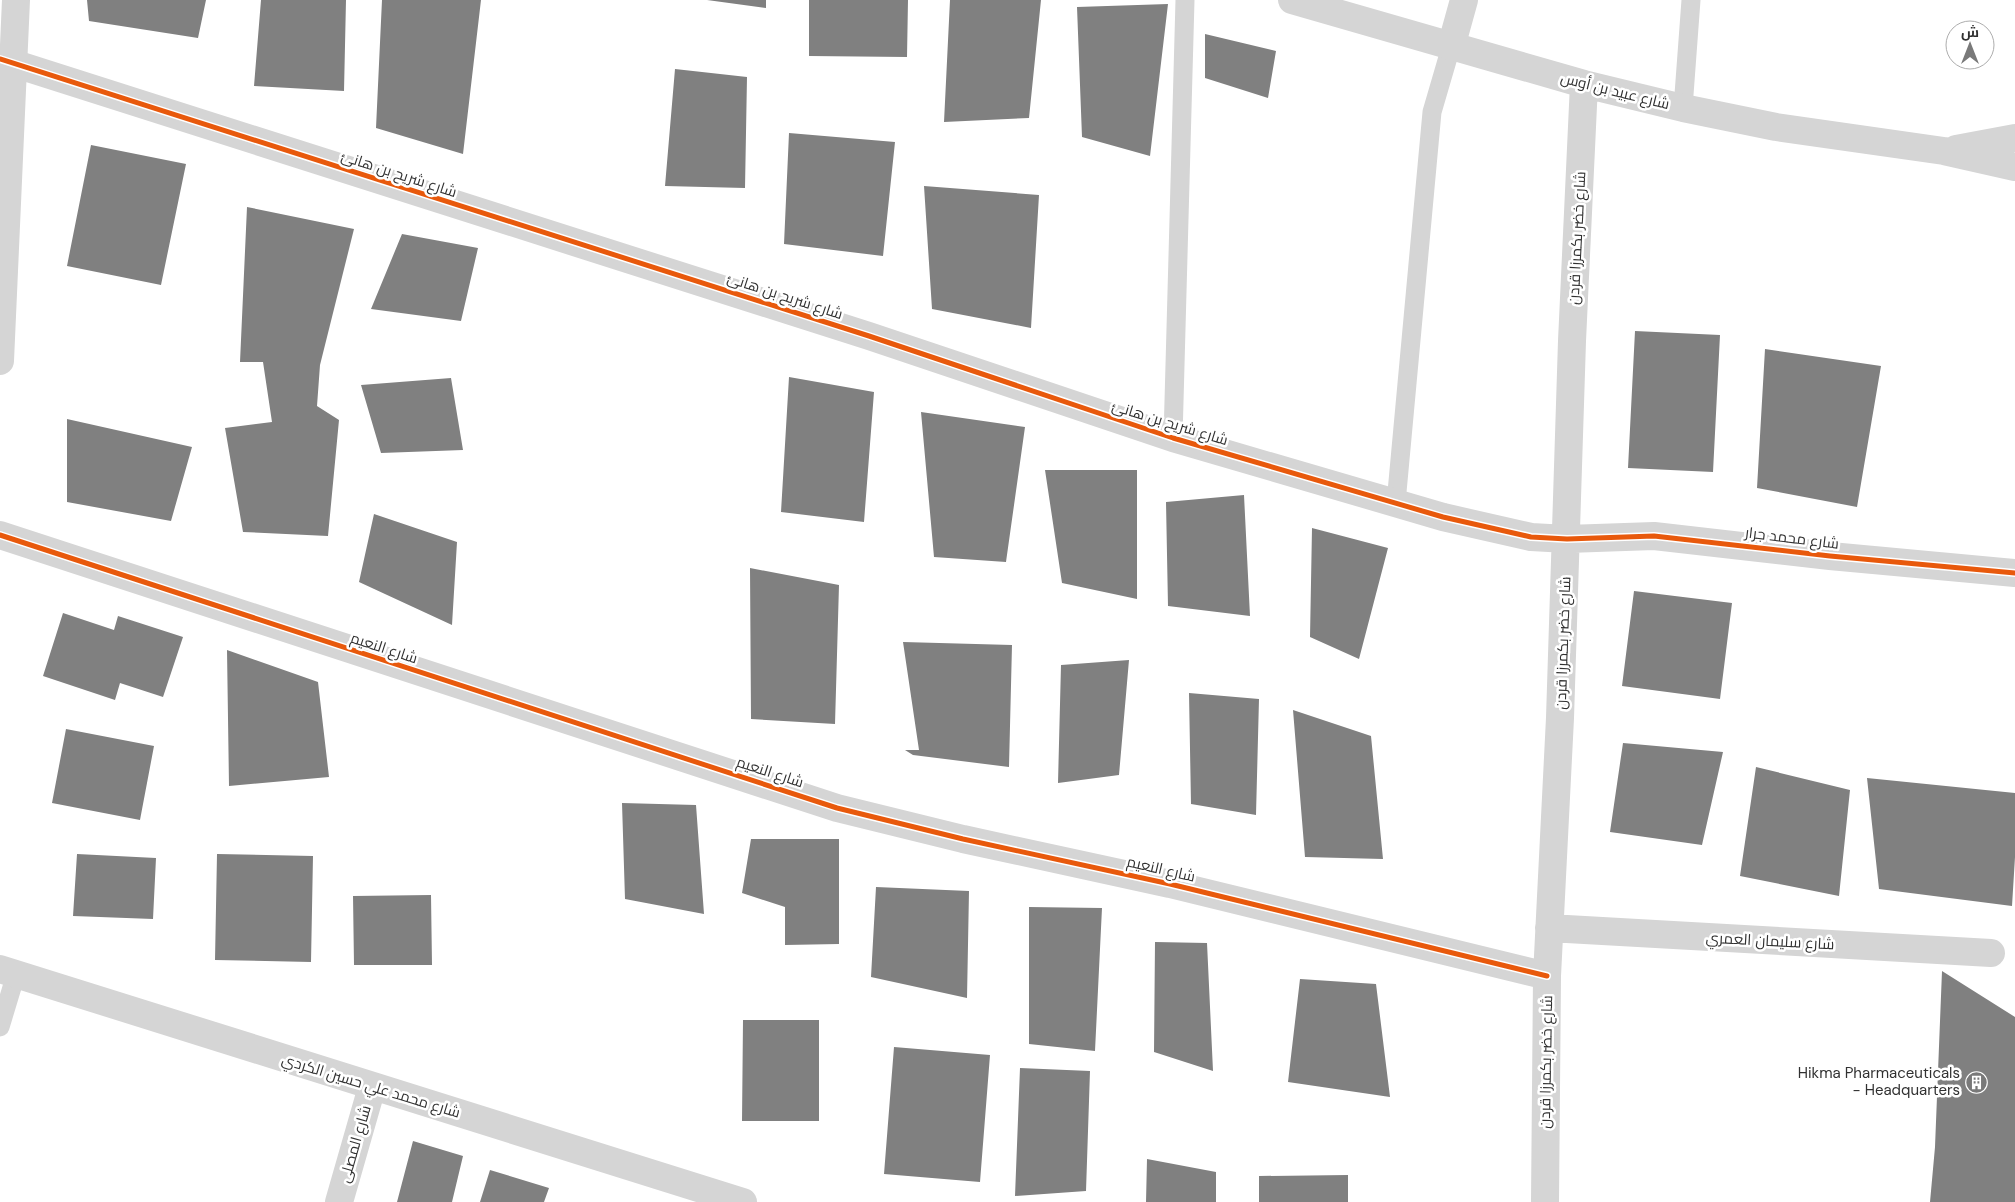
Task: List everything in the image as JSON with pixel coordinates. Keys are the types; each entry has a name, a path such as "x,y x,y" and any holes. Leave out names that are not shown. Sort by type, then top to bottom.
{"street":[{"path":"0,360 7,61 16,0"},
{"name":"شارع عبيد بن أوس","path":"1292,0 1584,84 1683,108 1776,127 1944,151 2015,167"},
{"path":"1451,47 1464,0"},
{"name":"شارع شريح بن هانئ","path":"7,61 869,336 1173,438 1494,530 1531,537 1567,539"},
{"name":"شارع خضر بكمرزا قردن","path":"1545,1202 1547,976 1567,539 1572,341 1584,84"},
{"name":"شارع عبيد بن أوس","path":"1944,151 2015,138"},
{"name":"شارع النعيم","path":"0,535 837,808 963,839 1179,886 1547,976"},
{"name":"شارع محمد جرار","path":"1567,539 1654,536 1830,556 2015,573"},
{"name":"شارع سليمان العمري","path":"1549,928 1991,953"},
{"name":"شارع محمد علي حسين الكردي","path":"8,971 372,1087 743,1202"},
{"name":"شارع المصلى","path":"339,1202 372,1087"}],"lane":[{"path":"1173,438 1185,0"},
{"path":"1683,108 1691,0"},
{"path":"1396,503 1432,112 1451,47"},
{"path":"0,1027 8,971"}],"building":[{"path":"87,0 206,0 198,38 89,21"},
{"path":"261,0 346,0 344,91 254,86"},
{"path":"382,0 481,0 463,154 376,128"},
{"path":"707,0 766,0 766,8"},
{"path":"809,0 908,0 907,57 809,56"},
{"path":"950,0 1041,0 1029,118 944,122"},
{"path":"1168,4 1150,156 1082,137 1077,7"},
{"path":"1205,34 1276,51 1268,98 1205,78"},
{"path":"675,69 747,77 745,188 665,186"},
{"path":"789,133 895,142 883,256 784,244"},
{"path":"91,145 186,164 161,285 67,266"},
{"path":"924,186 1039,195 1031,328 932,309"},
{"path":"247,207 354,229 320,365 317,406 339,420 328,536 243,532 225,428 272,422 263,362 240,362"},
{"path":"402,234 478,248 461,321 371,309"},
{"path":"1635,331 1720,335 1713,472 1628,468"},
{"path":"1765,349 1881,366 1857,507 1757,488"},
{"path":"789,377 874,392 864,522 781,512"},
{"path":"451,378 463,450 381,453 361,385"},
{"path":"921,412 1025,427 1006,562 934,557"},
{"path":"67,419 192,447 171,521 67,502"},
{"path":"1045,470 1137,470 1137,599 1062,583"},
{"path":"1244,495 1250,616 1168,606 1166,502"},
{"path":"374,514 457,542 452,625 359,582"},
{"path":"1312,528 1388,548 1359,659 1310,637"},
{"path":"750,568 839,585 835,724 751,719"},
{"path":"1634,591 1732,603 1720,699 1622,686"},
{"path":"63,613 114,630 118,616 183,637 163,697 120,683 115,700 43,676"},
{"path":"903,642 1012,645 1009,767 913,755 905,750 919,750"},
{"path":"227,650 318,682 329,777 229,786"},
{"path":"1129,660 1119,775 1058,783 1061,665"},
{"path":"1189,693 1259,699 1256,815 1191,804"},
{"path":"1293,710 1371,736 1383,859 1305,857"},
{"path":"66,729 154,746 140,820 52,803"},
{"path":"1623,743 1723,752 1702,845 1610,832"},
{"path":"1756,767 1850,790 1839,896 1740,876"},
{"path":"1867,778 2015,793 2015,857 2012,906 1879,889"},
{"path":"622,803 696,805 704,914 625,899"},
{"path":"751,839 839,839 839,944 785,945 785,907 742,893"},
{"path":"77,854 156,858 153,919 73,916"},
{"path":"217,854 313,856 311,962 215,960"},
{"path":"876,887 969,891 967,998 871,977"},
{"path":"431,895 432,965 354,965 353,896"},
{"path":"1029,907 1102,908 1095,1051 1029,1044"},
{"path":"1155,942 1207,943 1213,1071 1154,1052"},
{"name":"Hikma Pharmaceuticals - Headquarters","path":"1942,971 2015,1017 2015,1202 1930,1202 1935,1147"},
{"path":"1300,979 1376,984 1390,1097 1288,1082"},
{"path":"743,1020 819,1020 819,1121 742,1121"},
{"path":"894,1047 990,1055 980,1182 884,1174"},
{"path":"1020,1068 1090,1071 1086,1191 1015,1196"},
{"path":"413,1141 463,1156 452,1202 397,1202"},
{"path":"1147,1159 1216,1172 1216,1202 1146,1202"},
{"path":"490,1170 549,1188 544,1202 480,1202"},
{"path":"1348,1175 1348,1202 1259,1202 1259,1176"}],"cycle path":[{"path":"0,59 869,336 1173,438 1443,517 1531,537 1567,539 1654,536 1830,556 2015,573"},
{"path":"0,535 837,808 963,839 1170,884 1547,976"}],"place":[{"name":"Hikma Pharmaceuticals - Headquarters","path":"1976,1082"}]}
